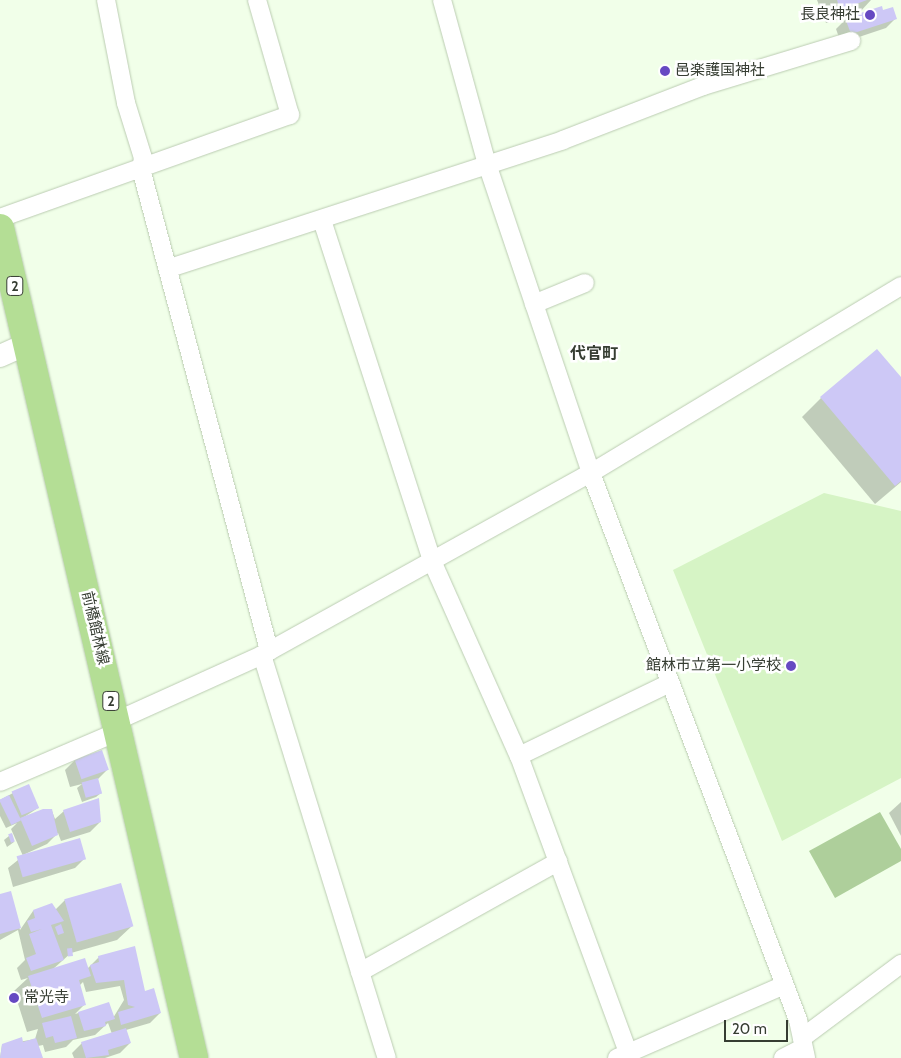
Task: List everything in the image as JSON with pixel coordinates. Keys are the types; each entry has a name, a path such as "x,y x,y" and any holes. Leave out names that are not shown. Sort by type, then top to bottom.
{"main road":[{"name":"前橋館林線","path":"0,228 29,343 194,1058"}],"street":[{"path":"106,0 126,103 143,158 141,168 170,268 265,653 387,1058"},
{"path":"0,218 290,115 257,0"},
{"path":"442,0 486,164 591,473 668,684 784,985 804,1048"},
{"path":"170,268 564,140 703,86 851,41"},
{"path":"322,220 432,561 519,756 558,862 622,1056 784,985"},
{"path":"534,304 585,283"},
{"path":"0,782 265,653 591,473 901,286"},
{"path":"0,356 29,343"},
{"path":"519,756 668,684"},
{"path":"360,972 558,862"},
{"path":"782,1058 804,1048 901,964"}],"shaded area":[{"path":"824,493 901,511 901,778 782,841 673,570"},
{"path":"880,812 901,849 901,861 835,898 809,851"}],"building":[{"path":"837,0 867,0 840,10"},
{"path":"882,6 883,10 893,7 897,19 851,34 845,18"},
{"path":"877,349 901,377 901,481 895,486 820,397"},
{"path":"102,750 109,770 81,779 75,759"},
{"path":"98,778 102,793 86,798 82,782"},
{"path":"29,784 39,808 22,815 12,791"},
{"path":"9,795 21,820 11,825 0,802 0,799"},
{"path":"99,798 101,822 70,832 63,810"},
{"path":"43,809 52,809 58,835 32,846 20,818"},
{"path":"12,833 15,842 11,843 8,834"},
{"path":"80,838 86,859 23,877 17,856"},
{"path":"121,883 133,926 77,943 64,899"},
{"path":"11,891 21,928 0,934 0,894"},
{"path":"52,903 64,921 51,925 64,960 31,971 26,958 36,954 29,934 42,929 31,932 27,921 35,918 33,910"},
{"path":"61,924 64,933 58,935 55,927"},
{"path":"135,946 145,991 154,988 161,1013 121,1025 118,1012 135,1007 128,1005 124,980 96,983 90,965 99,962 98,956"},
{"path":"72,948 73,956 68,957 67,949"},
{"path":"85,958 91,976 79,980 86,1005 42,1018 28,976"},
{"path":"109,1002 115,1019 105,1022 106,1026 84,1031 78,1012"},
{"path":"71,1016 77,1038 55,1043 53,1036 46,1038 42,1023"},
{"path":"126,1028 131,1043 108,1050 109,1055 86,1058 81,1042"},
{"path":"22,1037 23,1042 36,1038 43,1058 0,1058 2,1044"}],"place":[{"name":"長良神社","path":"870,15"},
{"name":"邑楽護国神社","path":"665,71"},
{"name":"館林市立第一小学校","path":"791,666"},
{"name":"常光寺","path":"14,998"}],"district":[{"name":"代官町","path":"594,354"}]}
